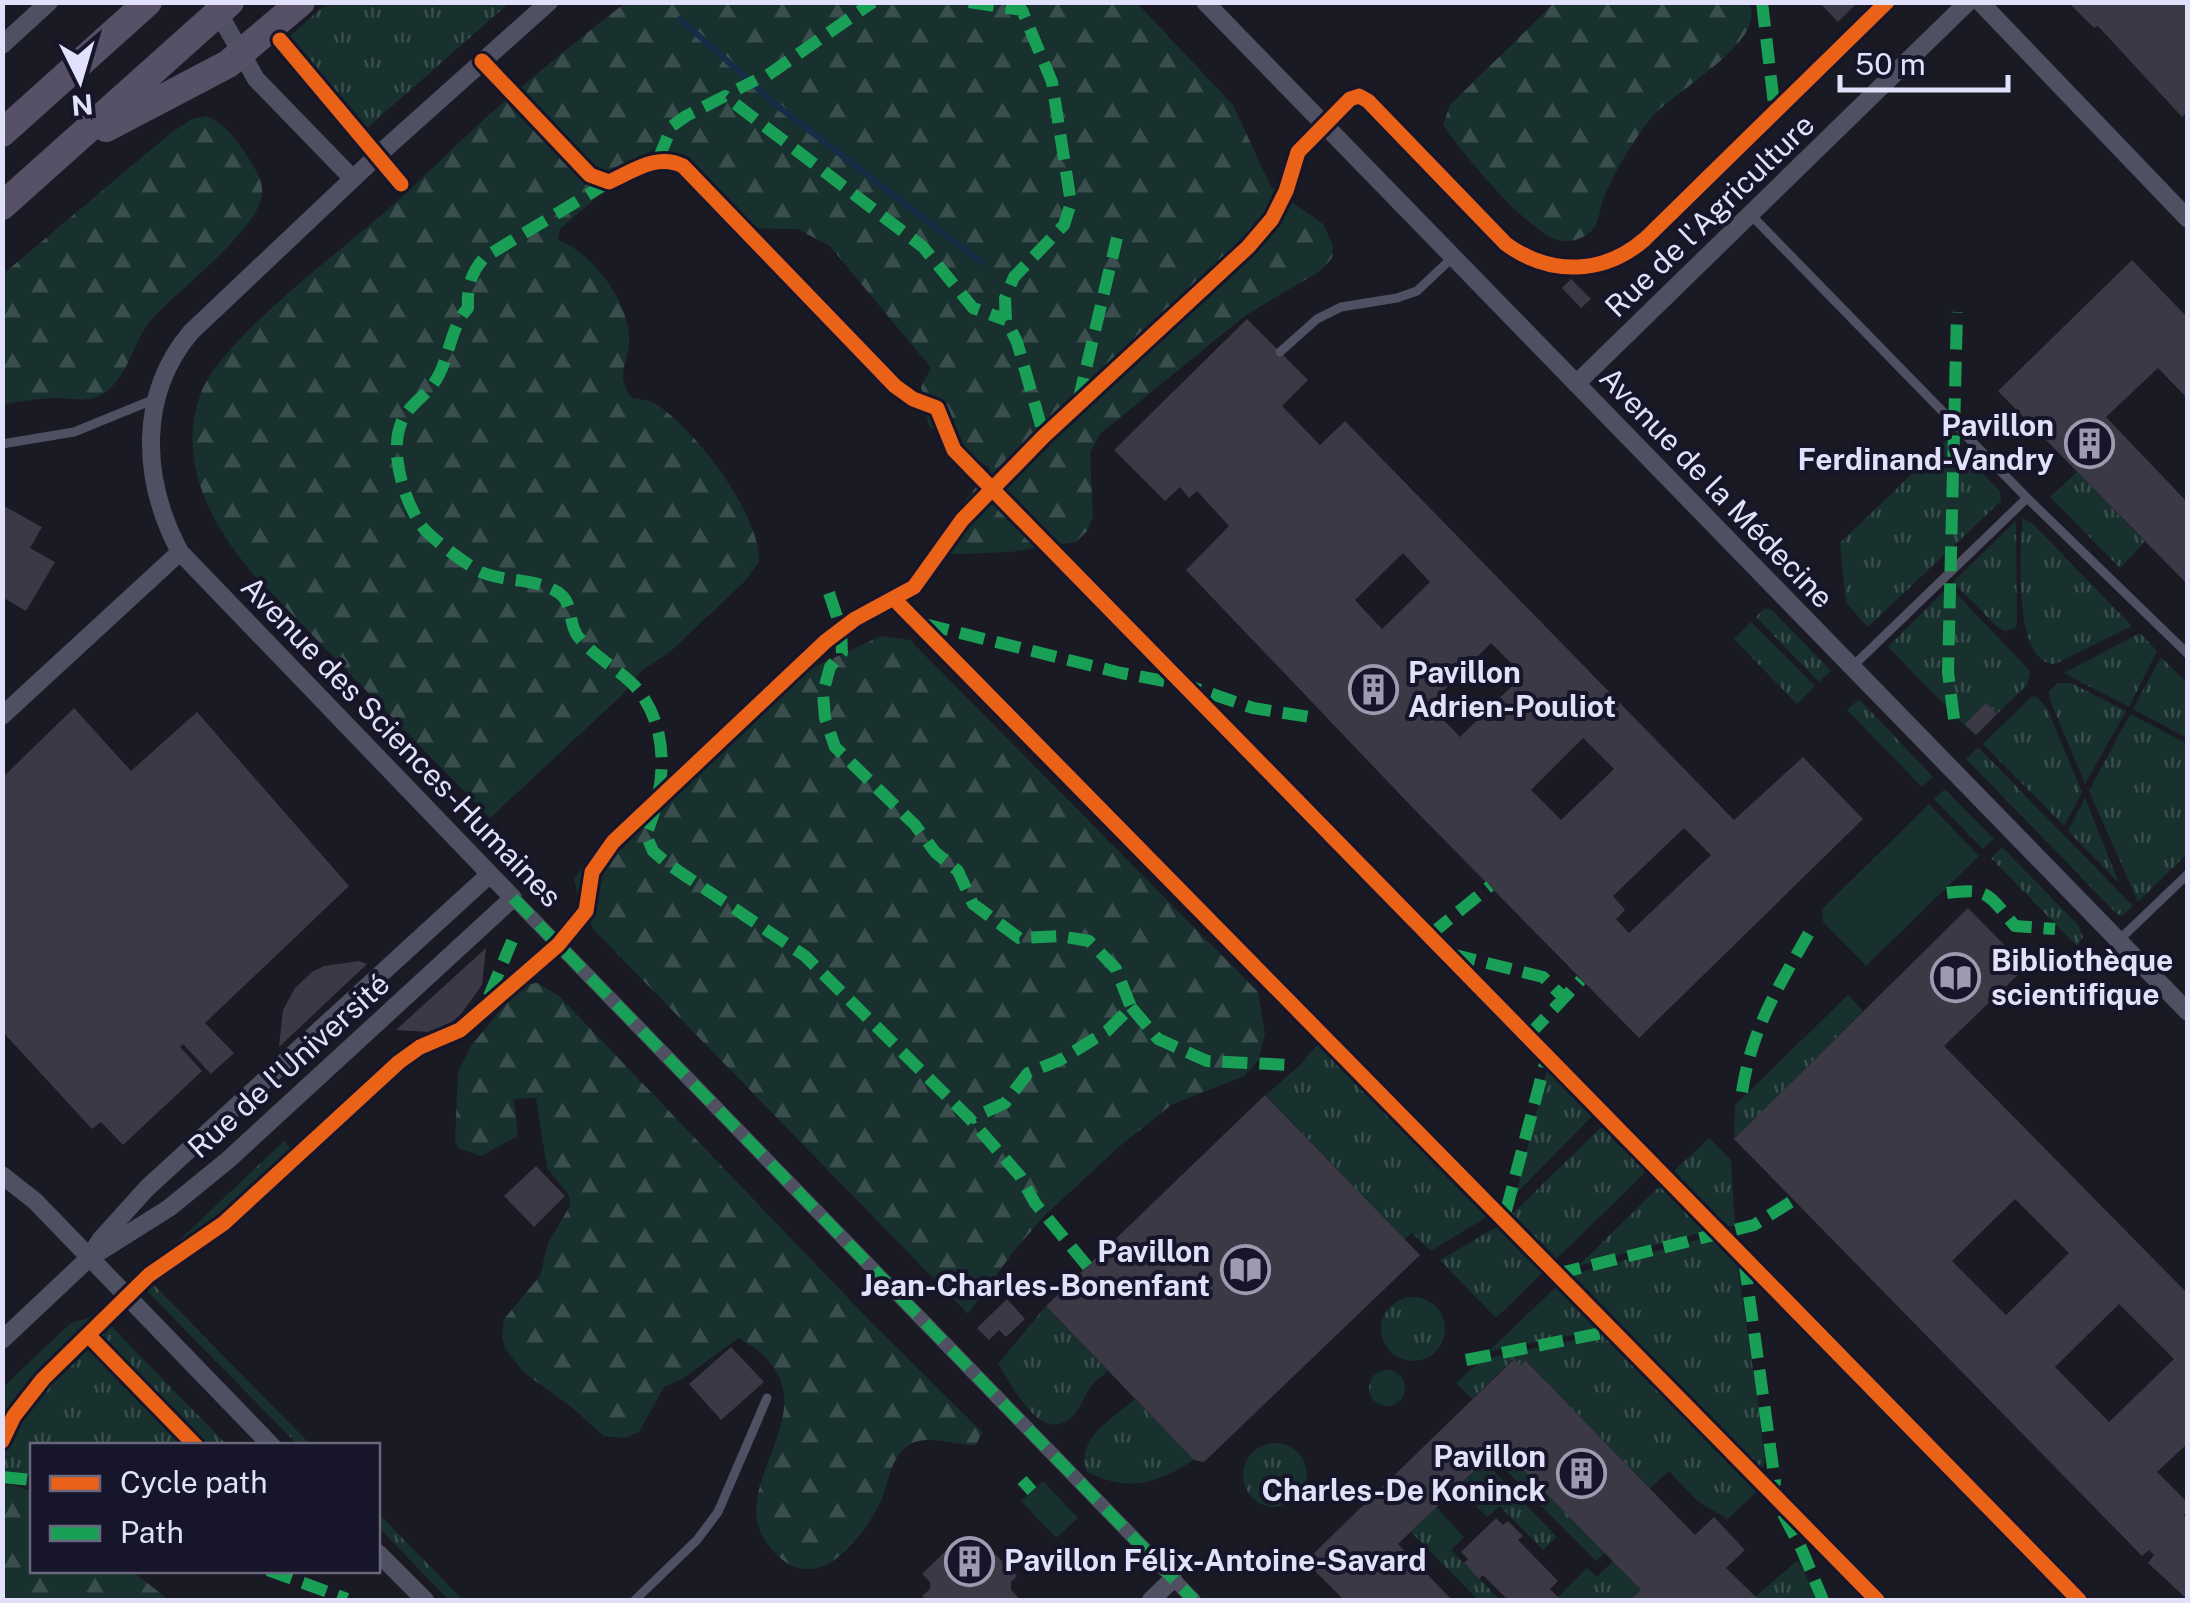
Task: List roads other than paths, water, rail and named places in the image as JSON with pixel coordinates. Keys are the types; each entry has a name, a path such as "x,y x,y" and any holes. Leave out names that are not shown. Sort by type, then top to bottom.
{"main road":[{"path":"2,133 148,2"},
{"path":"58,157 240,55 301,2"},
{"path":"2,206 220,6"}],"street":[{"path":"2,45 49,2"},
{"name":"Avenue des Sciences-Humaines","path":"549,2 353,179 177,348 155,398 150,437 155,495 164,523 180,552 1194,1600"},
{"name":"Avenue de la Médecine","path":"1205,2 2188,1012"},
{"name":"Rue de l'Agriculture","path":"1576,384 1968,2"},
{"path":"1980,2 2188,219"},
{"path":"220,6 240,55 265,89 353,179"},
{"path":"2,716 180,552"},
{"name":"Rue de l'Université","path":"88,1259 101,1238 147,1188 490,874"},
{"name":"Rue de l'Université","path":"2,1340 88,1259 169,1208 228,1160 513,898"},
{"path":"2,1175 34,1201 269,1443"},
{"path":"380,1554 425,1600"},
{"path":"1151,1600 1173,1579"}],"lane":[{"path":"1752,216 2028,498 2188,654"},
{"path":"1280,352 1317,319 1341,307 1416,291 1452,258"},
{"path":"2,444 74,432 155,398"},
{"path":"1852,668 2028,498"},
{"path":"2118,940 2188,874"},
{"path":"635,1600 697,1540 718,1512 767,1398"}],"waterway":[{"path":"680,19 780,108 981,262"}],"place":[{"name":"Pavillon Ferdinand-Vandry","path":"2089,443"},
{"name":"Pavillon Adrien-Pouliot","path":"1373,690"},
{"name":"Bibliothèque scientifique","path":"1956,978"},
{"name":"Pavillon Jean-Charles-Bonenfant","path":"1245,1269"},
{"name":"Pavillon Charles-De Koninck","path":"1581,1474"},
{"name":"Pavillon Félix-Antoine-Savard","path":"969,1561"}]}
